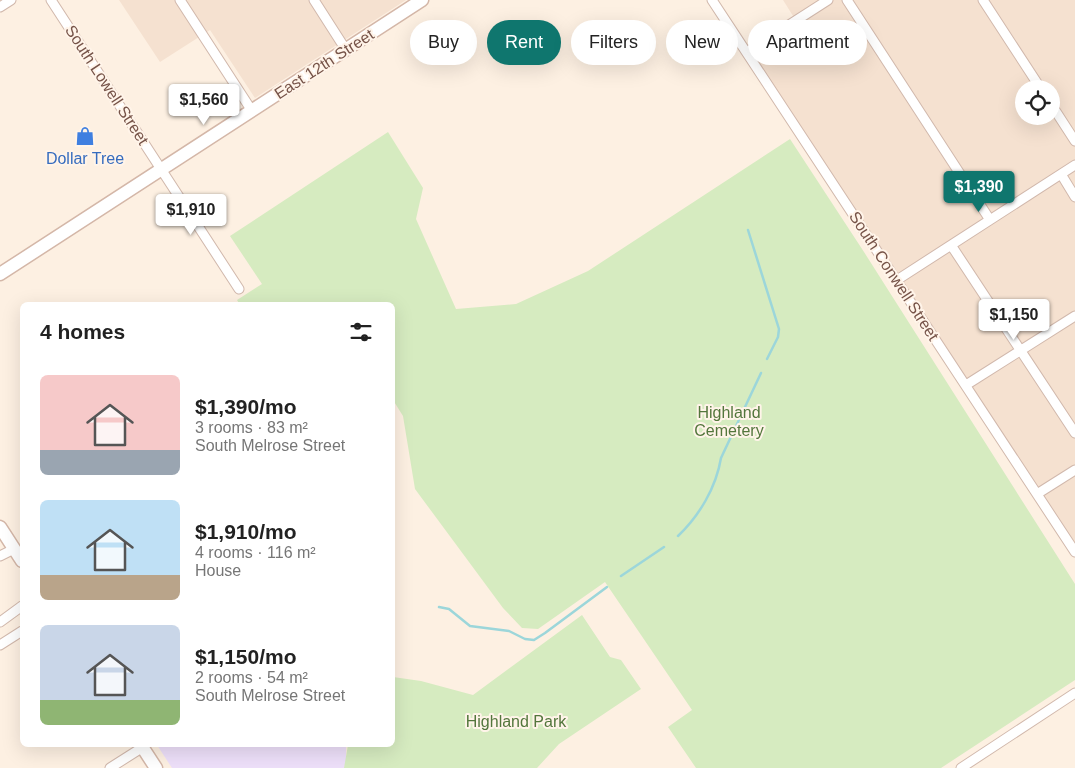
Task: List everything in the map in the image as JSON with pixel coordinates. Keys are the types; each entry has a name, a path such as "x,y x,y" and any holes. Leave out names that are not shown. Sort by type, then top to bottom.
{"street":[{"path":"0,7 11,0"},
{"name":"South Lowell Street","path":"51,0 239,288"},
{"path":"180,0 252,111"},
{"path":"314,0 346,50"},
{"name":"East 12th Street","path":"0,274 422,0"},
{"name":"South Conwell Street","path":"712,0 1075,552"},
{"path":"747,52 828,0"},
{"path":"847,0 990,220"},
{"path":"983,0 1035,80"},
{"path":"1060,118 1075,141"},
{"path":"897,280 1075,165"},
{"path":"1061,174 1075,197"},
{"path":"951,245 1075,433"},
{"path":"966,385 1075,316"},
{"path":"1037,494 1075,470"},
{"path":"0,527 20,559"},
{"path":"0,556 14,549"},
{"path":"0,622 20,607"},
{"path":"0,645 20,632"},
{"path":"961,768 975,764 1075,693"},
{"path":"110,768 141,747"},
{"path":"143,747 156,768"}],"shaded area":[{"path":"119,0 406,0 255,98 210,30 160,62"},
{"path":"783,0 1075,0 1075,556 760,65 867,65 867,20 796,20"},
{"path":"158,747 346,747 346,768 172,768"}],"green space":[{"name":"Highland Cemetery","path":"388,132 423,188 416,219 456,309 516,304 588,271 790,139 1075,584 1075,680 941,768 696,768 668,727 692,710 605,582 538,629 522,628 503,608 415,489 403,416 395,403 395,302 238,302 237,300 262,284 230,236"},
{"name":"Highland Park","path":"582,615 610,657 621,660 641,689 559,744 537,768 344,768 348,747 395,747 395,677 421,681 473,695"}],"waterway":[{"path":"748,230 779,329 778,337 767,359"},
{"path":"678,536 693,520 706,501 719,469 721,458 761,373"},
{"path":"621,576 664,547"},
{"path":"439,607 449,609 470,626 509,631 525,639 534,640 607,587"}],"place":[{"name":"Dollar Tree","path":"85,136"}]}
